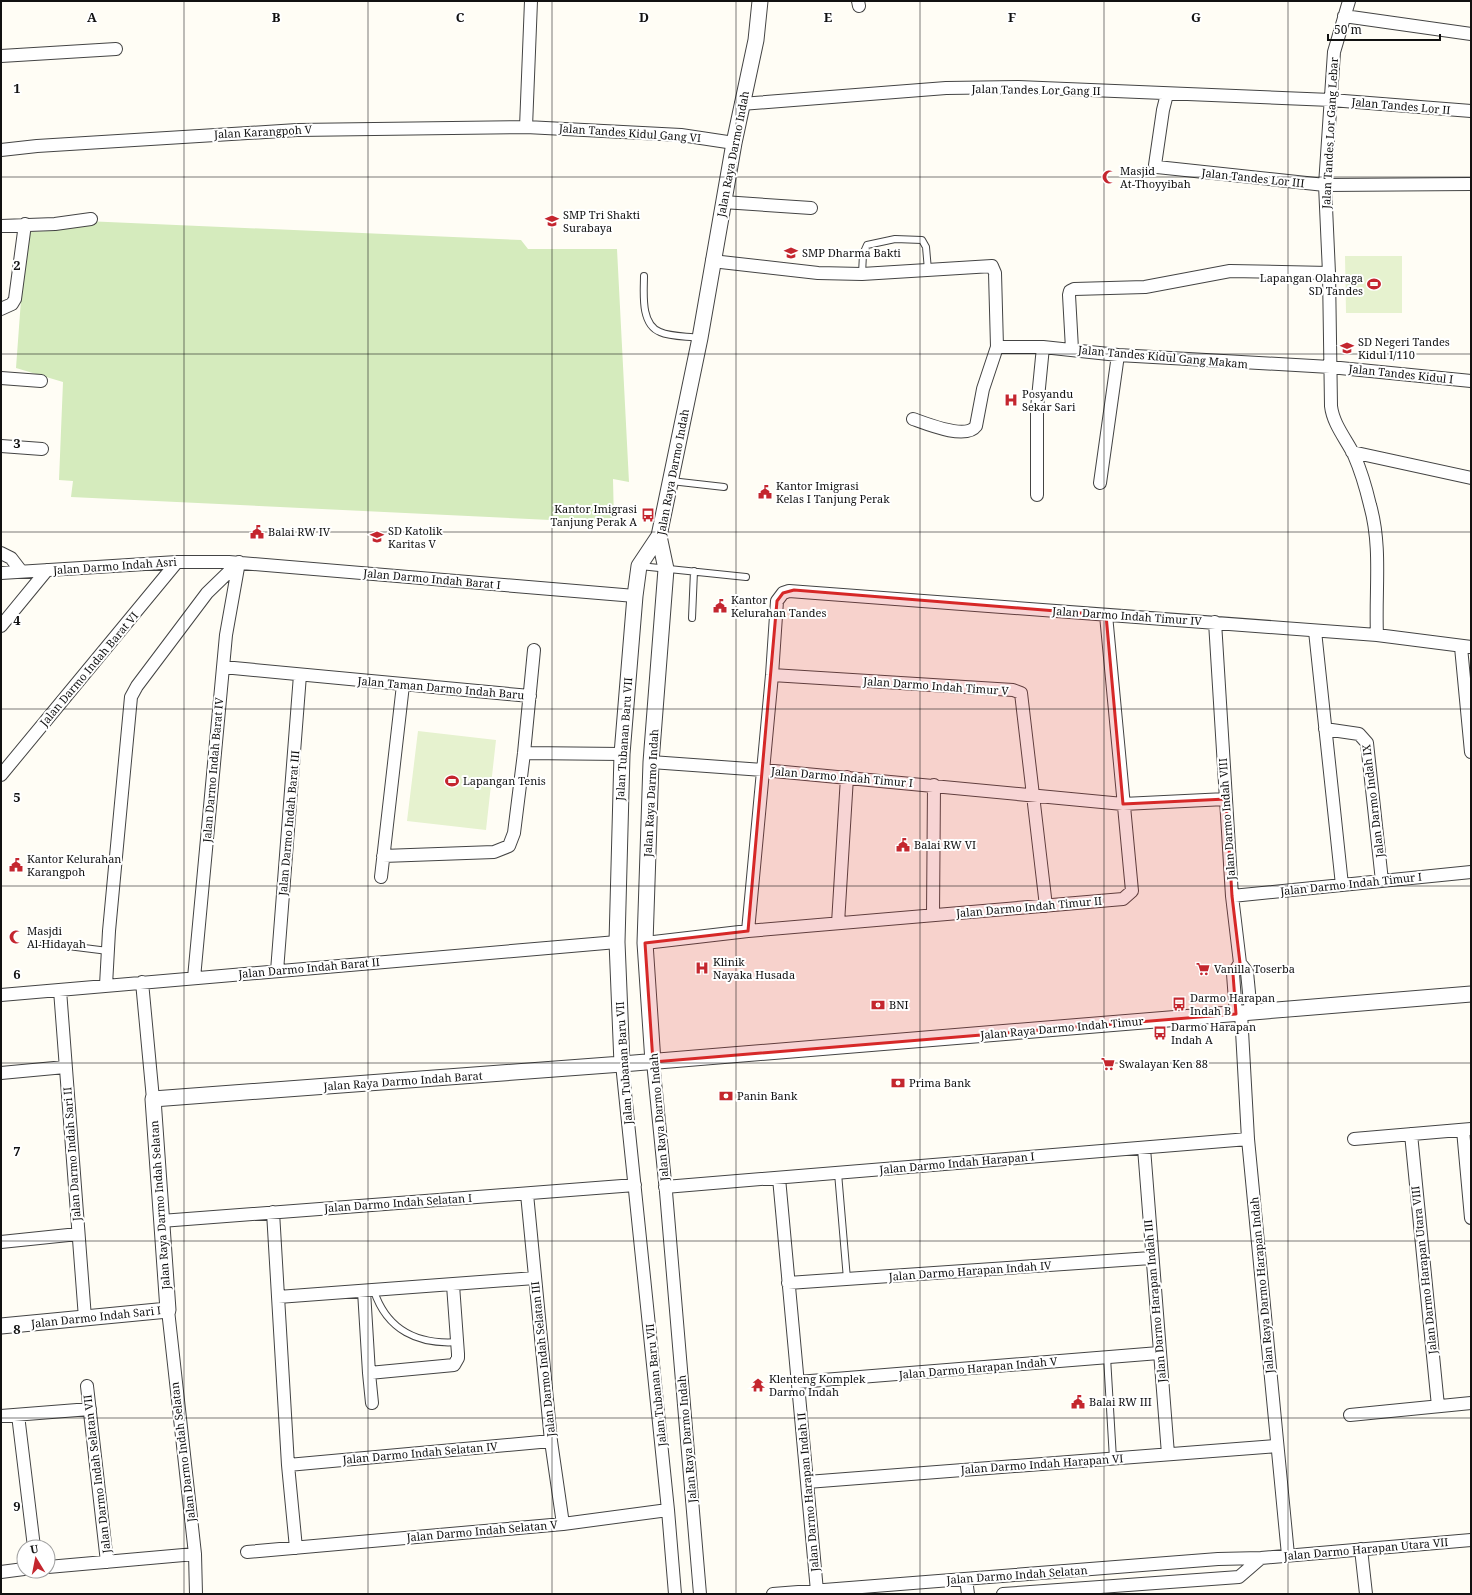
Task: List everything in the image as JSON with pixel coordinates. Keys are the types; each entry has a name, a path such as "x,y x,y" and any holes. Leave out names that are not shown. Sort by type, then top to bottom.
{"street":[{"path":"526,127 531,1"},
{"name":"Jalan Raya Darmo Indah","path":"700,1594 653,1062 645,943 651,762 666,569 659,536 672,481 700,338 712,261 741,104 756,40 760,1"},
{"name":"Jalan Tandes Lor Gang Lebar","path":"1348,1 1334,52 1325,185 1329,273 1332,413 1353,453 1370,504 1377,545 1377,635"},
{"path":"1344,16 1471,34"},
{"path":"1,56 116,49"},
{"name":"Jalan Tandes Lor Gang II","path":"741,104 946,88 1018,87 1331,100"},
{"name":"Jalan Tandes Lor III","path":"1167,94 1163,110 1156,167 1325,185 1471,184"},
{"name":"Jalan Tandes Lor II","path":"1331,100 1471,111"},
{"name":"Jalan Tandes Kidul Gang VI","path":"526,127 681,135 734,143"},
{"name":"Jalan Karangpoh V","path":"1,150 37,146 298,130 526,127"},
{"path":"723,202 811,208"},
{"path":"1,226 55,224 91,219"},
{"path":"1,309 12,304 14,299 25,224"},
{"path":"712,261 795,271 862,274 986,265 993,267 995,273 997,347 986,381 977,424 974,429 964,433 913,419"},
{"path":"1072,349 1069,295 1070,291 1074,289 1144,288 1230,271 1329,273"},
{"name":"Jalan Tandes Kidul Gang Makam","path":"997,347 1043,347 1118,355 1330,367"},
{"path":"1037,495 1037,408 1043,347"},
{"path":"1100,482 1118,355"},
{"name":"Jalan Tandes Kidul I","path":"1330,367 1471,381"},
{"path":"1,378 41,381"},
{"path":"1,446 42,449"},
{"path":"1353,453 1471,478"},
{"name":"Jalan Tubanan Baru VII","path":"659,536 639,566 635,596 622,754 617,942 622,1064 668,1510 675,1594"},
{"path":"1,553 11,558 21,571"},
{"name":"Jalan Darmo Indah Asri","path":"1,573 177,562 234,562"},
{"name":"Jalan Darmo Indah Barat VI","path":"1,776 177,562"},
{"path":"106,985 131,697 137,686 207,593 234,562"},
{"name":"Jalan Darmo Indah Barat I","path":"234,562 635,596"},
{"name":"Jalan Darmo Indah Barat IV","path":"194,978 222,667 234,562"},
{"path":"1,626 47,570"},
{"name":"Jalan Darmo Indah Timur IV","path":"772,675 777,601 783,593 794,590 1377,635 1466,647"},
{"name":"Jalan Darmo Indah Timur II","path":"645,943 748,930 1123,899 1130,895 1132,891 1106,615"},
{"name":"Jalan Darmo Indah VIII","path":"1215,622 1232,896 1240,964"},
{"path":"1315,631 1342,885"},
{"path":"1466,647 1471,752"},
{"path":"530,696 534,650"},
{"name":"Jalan Taman Darmo Indah Baru","path":"222,667 530,696 514,833 509,846 494,852 382,856"},
{"name":"Jalan Darmo Indah Barat III","path":"277,971 300,675"},
{"path":"748,930 772,675"},
{"name":"Jalan Darmo Indah Timur V","path":"772,675 1018,691 1021,693 1023,700 1032,795"},
{"path":"381,877 382,856 403,685"},
{"name":"Jalan Darmo Indah IX","path":"1325,729 1359,734 1367,742 1382,882"},
{"path":"524,753 622,754"},
{"name":"Jalan Darmo Indah Timur I","path":"651,762 847,777 1123,804 1226,799"},
{"path":"838,923 847,777"},
{"path":"933,915 934,785"},
{"path":"1032,795 1046,906"},
{"name":"Jalan Darmo Indah Timur I","path":"1232,896 1471,872"},
{"name":"Jalan Darmo Indah Barat II","path":"1,995 617,942"},
{"name":"Jalan Raya Darmo Harapan Indah","path":"1240,964 1234,974 1243,1013 1248,1138 1288,1555"},
{"path":"142,982 153,1099"},
{"name":"Jalan Darmo Indah Sari II","path":"60,990 85,1318"},
{"name":"Jalan Raya Darmo Indah Timur","path":"653,1062 1471,994"},
{"name":"Jalan Raya Darmo Indah Barat","path":"153,1099 653,1062"},
{"path":"1,1073 65,1067"},
{"name":"Jalan Raya Darmo Indah Selatan","path":"153,1099 168,1310"},
{"path":"1354,1139 1467,1129 1471,1218"},
{"name":"Jalan Darmo Harapan Utara VIII","path":"1411,1134 1438,1406"},
{"name":"Jalan Darmo Indah Harapan I","path":"665,1187 1144,1148 1248,1138"},
{"name":"Jalan Darmo Harapan Indah III","path":"1144,1148 1168,1454"},
{"name":"Jalan Darmo Harapan Indah II","path":"779,1178 816,1590"},
{"name":"Jalan Darmo Indah Selatan I","path":"161,1220 635,1185"},
{"name":"Jalan Darmo Indah Selatan III","path":"528,1194 551,1441 563,1524"},
{"path":"273,1212 288,1465 296,1548"},
{"path":"1,1235 1,1242 78,1234"},
{"name":"Jalan Darmo Harapan Indah IV","path":"788,1283 1152,1258"},
{"path":"278,1297 535,1278"},
{"path":"369,1373 450,1367 454,1365 458,1358 458,1342 452,1285"},
{"path":"369,1291 369,1373 372,1403"},
{"name":"Jalan Darmo Indah Sari I","path":"1,1326 168,1310"},
{"name":"Jalan Darmo Indah Selatan","path":"168,1310 195,1554 196,1594"},
{"name":"Jalan Darmo Harapan Indah V","path":"798,1382 1159,1353"},
{"name":"Jalan Darmo Indah Selatan VII","path":"87,1386 107,1562"},
{"path":"1350,1415 1471,1403"},
{"path":"1,1416 90,1409"},
{"path":"18,1415 33,1539"},
{"name":"Jalan Darmo Indah Selatan IV","path":"288,1465 551,1441"},
{"name":"Jalan Darmo Indah Harapan VI","path":"807,1482 1277,1446"},
{"name":"Jalan Darmo Indah Selatan V","path":"247,1552 563,1524 668,1510"},
{"name":"Jalan Darmo Harapan Utara VII","path":"1261,1558 1471,1540"},
{"path":"1361,1549 1366,1594"},
{"path":"56,1566 195,1554"},
{"path":"1003,1594 1088,1591 1238,1577 1261,1558"},
{"name":"Jalan Darmo Indah Selatan","path":"773,1594 1218,1559 1261,1558"},
{"path":"1,1572 16,1570"},
{"path":"966,1579 968,1594"}],"lane":[{"path":"862,274 863,254 867,245 895,239 922,240 926,247 928,270"},
{"path":"644,276 643,303 648,320 659,332 700,338"},
{"path":"672,481 724,487"},
{"path":"639,566 746,577"},
{"path":"692,618 694,571"},
{"path":"44,943 108,951"},
{"path":"838,1173 847,1279"},
{"path":"369,1291 378,1304 400,1329 417,1339 428,1342 458,1342"},
{"path":"1107,1357 1113,1459"}],"highlighted area":[{"path":"794,590 1106,615 1123,804 1226,799 1232,896 1240,963 1233,974 1236,1014 653,1062 645,943 748,931 777,601 783,593"}],"green space":[{"path":"85,221 521,240 528,249 617,249 629,482 613,479 614,523 71,497 73,481 59,480 63,382 16,368 26,232 48,231"},
{"name":"Lapangan Olahraga SD Tandes","path":"1345,256 1402,256 1402,313 1346,313"},
{"name":"Lapangan Tenis","path":"418,731 496,740 486,830 407,821"}],"place":[{"name":"Masjid At-Thoyyibah","path":"1109,177"},
{"name":"SMP Tri Shakti Surabaya","path":"552,221"},
{"name":"SMP Dharma Bakti","path":"791,253"},
{"name":"Lapangan Olahraga SD Tandes","path":"1374,284"},
{"name":"SD Negeri Tandes Kidul I/110","path":"1347,348"},
{"name":"Posyandu Sekar Sari","path":"1011,400"},
{"name":"Kantor Imigrasi Kelas I Tanjung Perak","path":"765,492"},
{"name":"Kantor Imigrasi Tanjung Perak A","path":"648,515"},
{"name":"Balai RW IV","path":"257,532"},
{"name":"SD Katolik Karitas V","path":"377,537"},
{"name":"Kantor Kelurahan Tandes","path":"720,606"},
{"name":"Lapangan Tenis","path":"452,781"},
{"name":"Balai RW VI","path":"903,845"},
{"name":"Kantor Kelurahan Karangpoh","path":"16,865"},
{"name":"Masjdi Al-Hidayah","path":"16,937"},
{"name":"Klinik Nayaka Husada","path":"702,968"},
{"name":"Vanilla Toserba","path":"1203,969"},
{"name":"Darmo Harapan Indah B","path":"1179,1004"},
{"name":"BNI","path":"878,1005"},
{"name":"Darmo Harapan Indah A","path":"1160,1033"},
{"name":"Swalayan Ken 88","path":"1108,1064"},
{"name":"Prima Bank","path":"898,1083"},
{"name":"Panin Bank","path":"726,1096"},
{"name":"Klenteng Komplek Darmo Indah","path":"758,1385"},
{"name":"Balai RW III","path":"1078,1402"}]}
